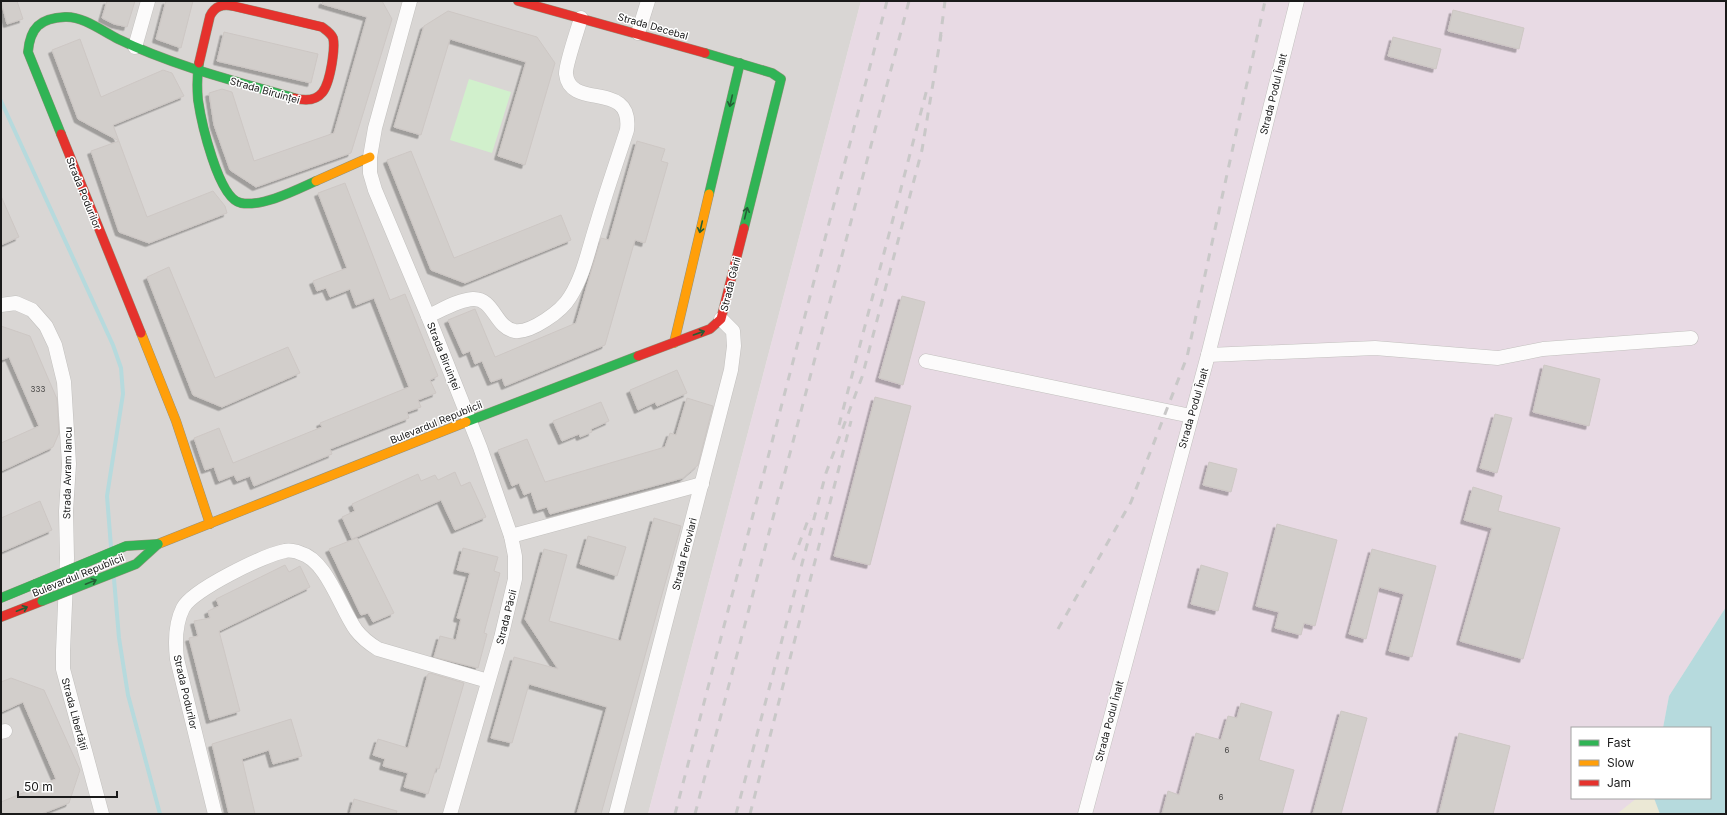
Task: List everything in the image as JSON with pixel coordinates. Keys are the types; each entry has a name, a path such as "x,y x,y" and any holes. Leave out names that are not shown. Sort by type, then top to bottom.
{"street":[{"path":"135,47 148,1"},
{"name":"Strada Biruinței","path":"410,1 375,128 370,157 370,173 375,190 428,316 469,421"},
{"name":"Strada Decebal","path":"518,1 638,33 740,63 772,73 781,79"},
{"path":"638,33 648,1"},
{"name":"Strada Podul Înalt","path":"1085,814 1208,355 1297,1"},
{"name":"Strada Biruinței","path":"198,70 305,101 316,99 323,93 328,82 334,48 333,39 329,32 322,27 265,12 224,5 217,7 210,15 198,70 198,99 202,126 221,183 232,199 240,204 254,204 296,190 370,157"},
{"name":"Strada Podurilor","path":"198,70 135,47 78,19 66,17 50,19 37,26 29,38 28,52 176,422 210,524"},
{"path":"428,316 462,302 473,299 480,300 489,306 500,323 506,328 514,331 522,331 543,321 560,310 570,298 585,261 627,130 628,120 626,111 622,105 614,101 578,92 569,84 566,73 581,18"},
{"path":"674,342 740,63"},
{"name":"Strada Gării","path":"702,484 733,357 733,331 721,320 781,79"},
{"name":"Strada Avram Iancu","path":"1,305 16,303 32,310 46,326 55,345 64,382 68,427 69,464 66,511 67,558 65,612"},
{"name":"Bulevardul Republicii","path":"1,598 126,546 158,544 210,524 469,421 710,329 721,320"},
{"path":"1208,355 1375,348 1498,358 1543,349 1691,338"},
{"path":"926,361 1191,416"},
{"name":"Strada Păcii","path":"450,814 501,638 515,579 515,556 511,536 469,421"},
{"path":"511,536 702,484"},
{"name":"Strada Feroviari","path":"616,814 702,484"},
{"name":"Bulevardul Republicii","path":"1,617 136,564 158,544"},
{"name":"Strada Podurilor","path":"215,814 177,659 175,640 178,621 183,607 197,594 241,569 286,551 301,553 314,560 330,583 356,630 368,643 378,649 488,681"},
{"name":"Strada Libertății","path":"65,612 62,651 63,669 98,813"}],"shaded area":[{"path":"1,1 861,1 648,814 1,814"},
{"path":"861,1 1726,1 1726,607 1669,696 1663,727 1571,727 1571,799 1636,799 1617,814 648,814"},
{"path":"1636,799 1654,799 1660,814 1617,814"}],"green space":[{"path":"469,79 511,92 492,153 450,140"}],"water":[{"path":"1726,607 1726,814 1660,814 1654,799 1711,799 1711,727 1663,727 1669,696"}],"building":[{"path":"1,1 17,1 23,19 7,24"},
{"path":"107,1 135,1 127,27 114,24 102,18"},
{"path":"166,1 193,1 181,48 156,39"},
{"path":"323,1 382,1 392,19 351,153 256,187 230,170 214,125 209,93 222,89 232,92 254,161 334,133 367,17 322,4"},
{"path":"1453,10 1524,28 1519,49 1448,31"},
{"path":"448,11 537,37 555,63 525,165 498,156 526,62 450,39 421,135 394,127 424,26"},
{"path":"224,32 318,54 311,83 217,61"},
{"path":"1393,37 1441,49 1436,69 1388,56"},
{"path":"80,39 101,97 163,70 172,73 184,96 113,125 119,141 78,119 52,50"},
{"path":"119,141 147,217 213,191 225,206 227,213 149,243 119,232 91,151"},
{"path":"637,141 665,149 661,161 668,163 645,243 635,240 605,345 505,386 502,378 491,382 482,361 475,364 470,351 463,354 448,320 475,309 495,357 576,323 601,238 609,240"},
{"path":"411,151 454,258 561,215 571,240 465,283 431,270 387,160"},
{"path":"345,183 390,300 405,294 438,376 430,380 436,393 418,400 421,407 407,412 409,418 330,449 332,454 254,486 250,476 237,481 234,475 219,481 214,467 205,470 194,438 219,428 233,463 322,427 320,423 409,387 374,298 356,305 350,289 330,297 326,288 317,291 313,281 347,268 318,193"},
{"path":"1,196 19,237 1,245"},
{"path":"169,267 215,378 288,347 300,373 222,407 193,395 147,277"},
{"path":"902,296 925,302 903,385 879,378"},
{"path":"1,326 30,336 57,399 59,433 53,447 1,471 1,443 39,426 9,357 1,360"},
{"path":"1544,365 1600,379 1589,426 1533,412"},
{"path":"677,370 687,393 657,406 655,402 638,410 630,390"},
{"path":"875,397 911,406 870,565 834,556"},
{"path":"687,398 713,406 698,465 683,478 550,514 547,507 537,510 531,492 524,495 519,483 512,486 498,450 527,439 545,482 665,447 670,433 676,435"},
{"path":"601,402 609,421 591,429 592,432 580,437 579,434 562,441 553,421"},
{"path":"1495,414 1512,418 1497,473 1480,468"},
{"path":"1209,462 1237,469 1231,492 1203,485"},
{"path":"455,472 461,486 470,482 486,517 455,530 441,500 352,539 342,517 355,511 352,504 418,474 421,481 435,475 438,480"},
{"path":"1473,487 1502,496 1498,511 1560,528 1523,659 1460,641 1492,528 1464,520"},
{"path":"40,501 52,530 1,552 1,518"},
{"path":"654,518 681,526 601,814 577,814 607,707 529,684 512,743 491,738 514,657 558,669 525,619 544,549 567,555 549,621 621,641"},
{"path":"1277,524 1337,540 1315,626 1304,623 1301,635 1275,628 1279,612 1256,606"},
{"path":"588,536 626,547 617,576 580,564"},
{"path":"357,538 394,613 373,622 368,613 361,615 329,549"},
{"path":"463,548 498,557 494,571 500,573 484,633 487,634 478,668 434,657 440,636 456,640 461,619 457,618 470,573 457,570"},
{"path":"1372,549 1436,566 1412,657 1389,651 1404,594 1379,587 1366,639 1349,634"},
{"path":"285,565 289,572 300,566 310,587 219,631 240,711 210,720 189,638 198,636 194,621 210,618 208,611 219,606 216,599"},
{"path":"1201,565 1228,573 1218,611 1191,604"},
{"path":"430,673 464,683 439,769 436,768 428,794 404,787 408,773 383,766 385,759 373,755 378,739 408,748 428,674"},
{"path":"11,678 44,690 80,770 69,803 41,814 3,814 1,810 1,802 56,779 23,702 1,712 1,682"},
{"path":"1241,703 1272,712 1259,760 1294,770 1282,814 1162,814 1168,791 1179,795 1196,733 1221,740 1228,716 1237,718"},
{"path":"1341,711 1367,718 1341,814 1313,814"},
{"path":"291,719 302,756 273,764 269,750 242,759 255,814 229,814 212,744"},
{"path":"1459,733 1510,746 1493,814 1439,814"},
{"path":"354,799 397,811 396,814 350,814"}],"waterway":[{"path":"1,101 113,345 121,368 123,394 107,496 111,547"},
{"path":"114,579 119,638 128,695 160,814"}],"railway":[{"path":"675,814 887,1"},
{"path":"695,814 909,1"},
{"path":"940,40 945,1"},
{"path":"1058,629 1131,502 1187,357 1265,1"},
{"path":"736,814 826,473 862,377 922,150 941,35"},
{"path":"839,425 927,89"},
{"path":"750,814 851,421"},
{"path":"793,560 810,515"}],"traffic: fast":[{"path":"61,134 28,52 31,37 38,26 43,22 56,18 72,17 85,21 139,49 205,72 294,98"},
{"path":"705,53 772,73 781,79 744,228"},
{"path":"199,63 198,100 207,140 218,174 225,188 233,198 241,203 259,203 279,197 316,181"},
{"path":"709,194 740,63"},
{"path":"466,422 638,356"},
{"path":"35,584 126,546 158,544"},
{"path":"42,601 136,564 158,544"},
{"path":"1,598 35,584"}],"traffic: slow":[{"path":"316,181 370,157"},
{"path":"674,343 709,194"},
{"path":"141,333 176,421 210,524"},
{"path":"158,544 466,422"}],"traffic: jam":[{"path":"518,1 705,53"},
{"path":"199,63 210,16 219,6 233,6 322,27 331,35 334,44 326,87 318,97 304,100 294,98"},
{"path":"61,134 141,333"},
{"path":"638,356 710,329 721,319 744,228"},
{"path":"1,617 42,601"}]}
